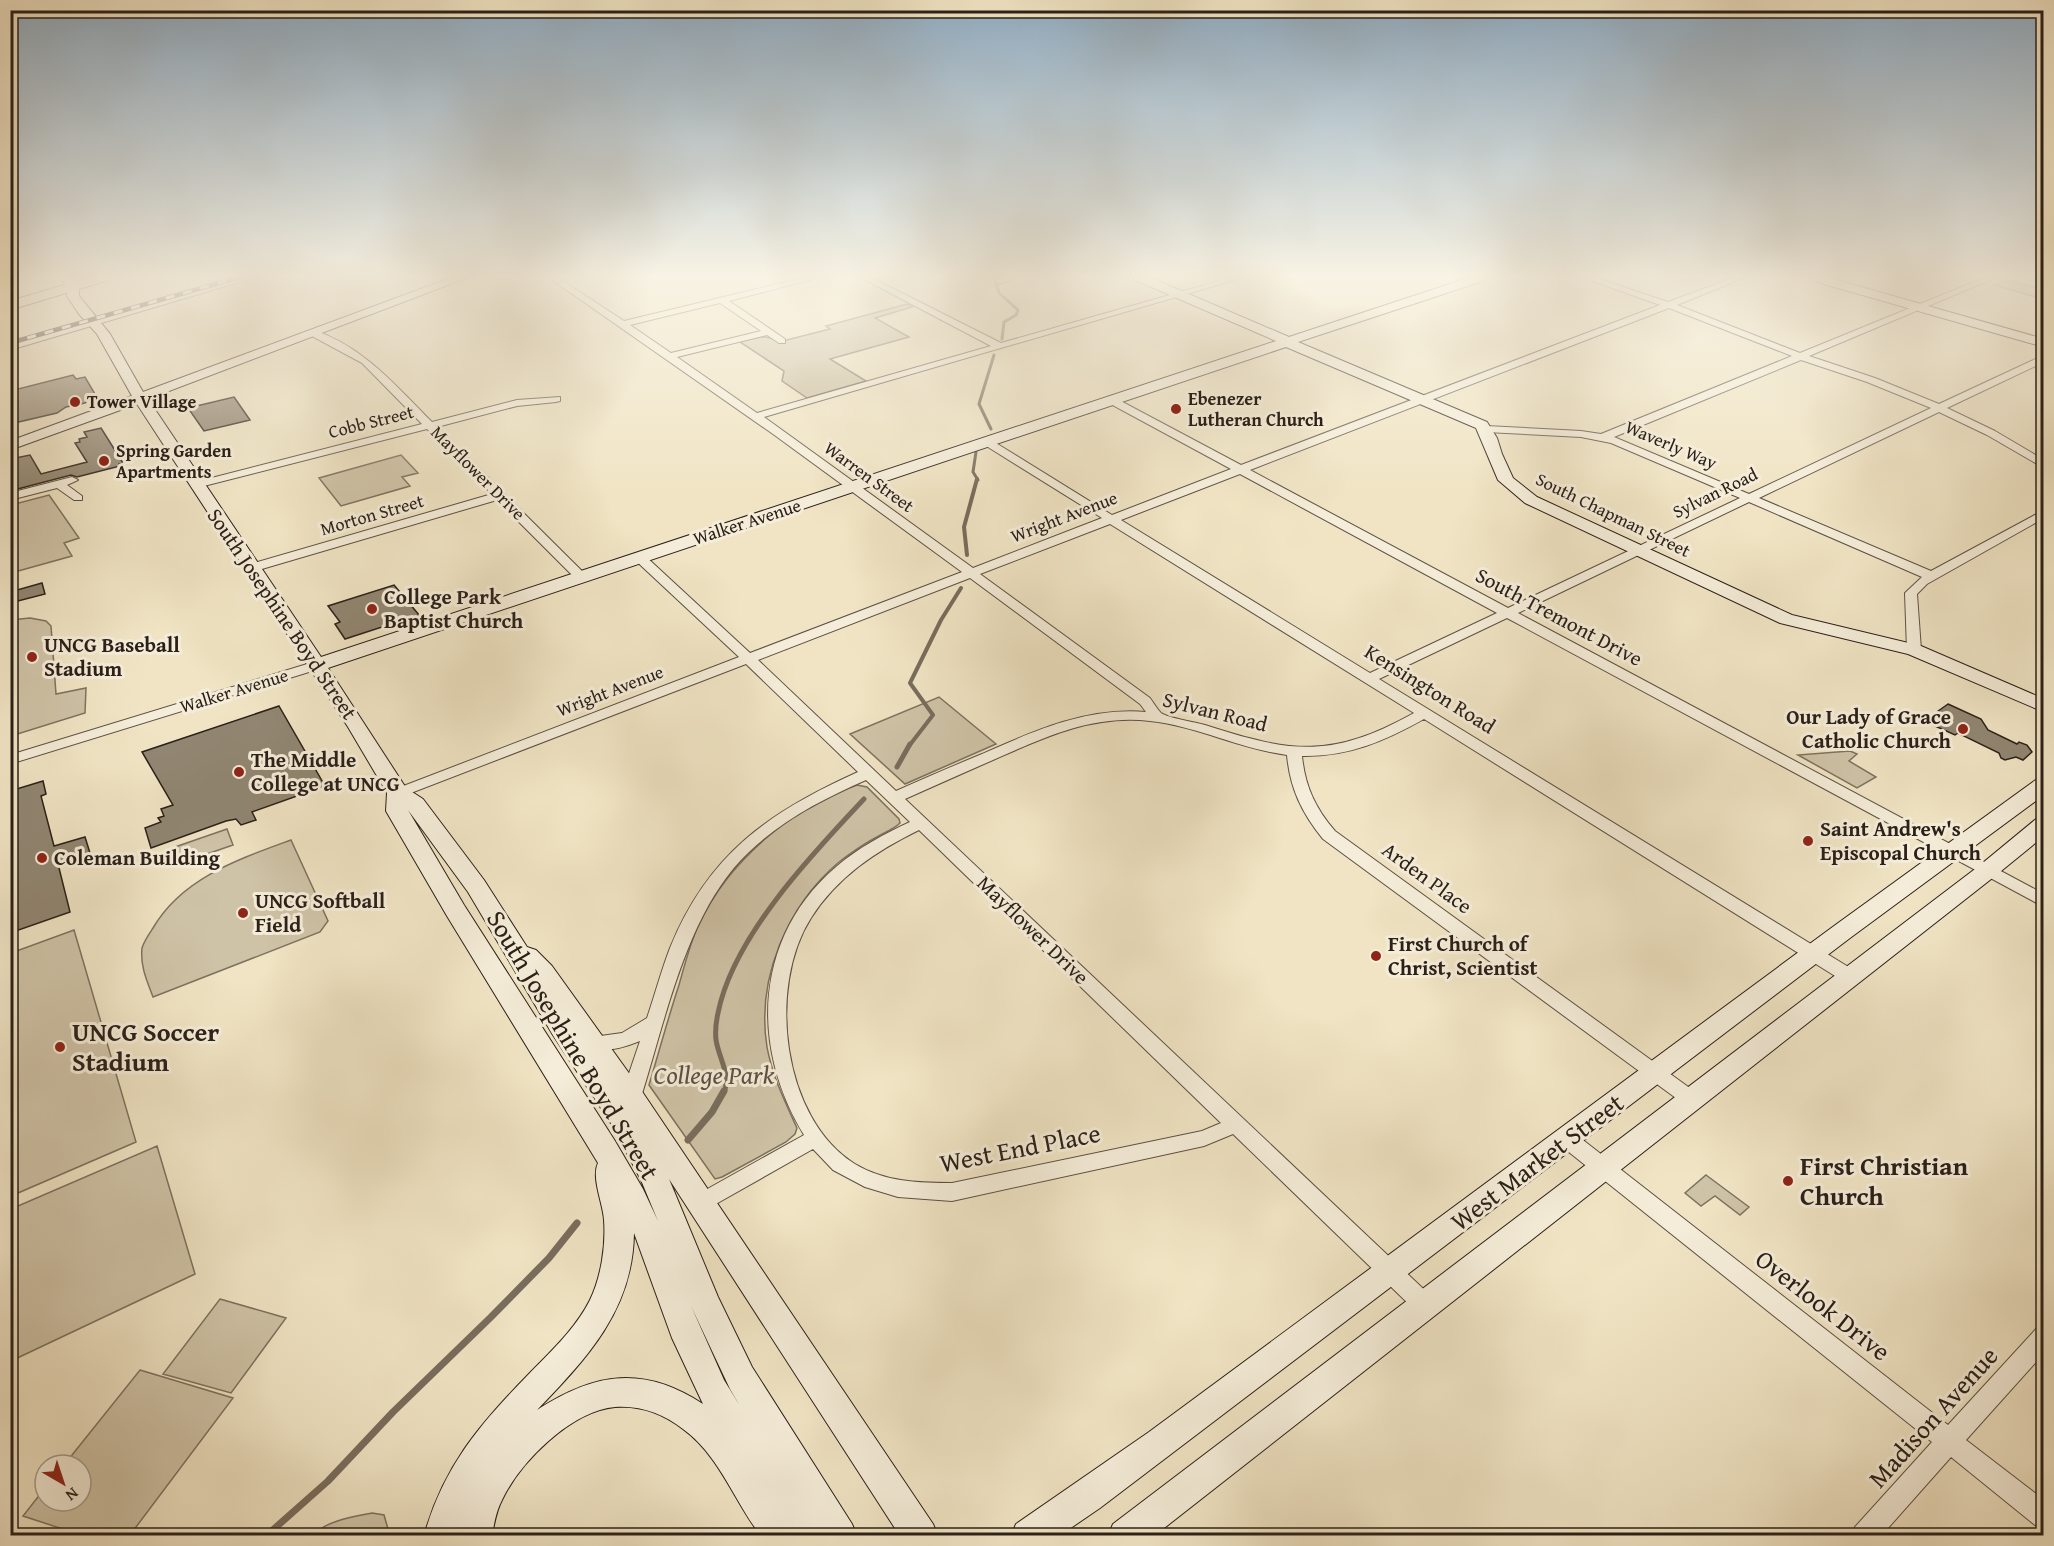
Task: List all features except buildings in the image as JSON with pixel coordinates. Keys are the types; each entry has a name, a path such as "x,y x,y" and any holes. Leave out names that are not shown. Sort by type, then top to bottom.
{"main road":[{"name":"South Josephine Boyd Street","path":"111,349 196,485 317,665 398,793 415,804 476,886 512,942 532,980 624,1120 669,1208 717,1329 741,1378 840,1536"},
{"path":"10,439 268,349"},
{"name":"Walker Avenue","path":"317,665 1264,349"},
{"path":"1303,349 1486,429"},
{"path":"10,446 122,406 139,396"},
{"name":"South Chapman Street","path":"1486,429 1506,480 1531,500 1786,619 1914,650 2043,706"},
{"name":"West Market Street","path":"1028,1536 1088,1496 2043,784"},
{"name":"South Josephine Boyd Street","path":"398,793 397,811 455,910 605,1149 633,1198 652,1241 688,1338 713,1391 801,1536"},
{"name":"West Market Street","path":"1125,1536 1987,871 2043,824"},
{"path":"512,942 543,972 631,1097 921,1536"},
{"path":"441,1536 455,1492 470,1465 491,1437 568,1354 595,1321 610,1286 619,1235 616,1204 605,1149"},
{"path":"474,1536 484,1499 497,1473 513,1452 537,1429 562,1412 588,1400 615,1392 635,1393 656,1398 681,1409 704,1425 723,1446 762,1508 784,1536"},
{"path":"1054,1536 1088,1496"}],"street":[{"name":"Mayflower Drive","path":"346,349 365,361 581,576"},
{"name":"Warren Street","path":"659,349 853,487 1145,701 1157,717"},
{"path":"669,356 697,349"},
{"path":"754,417 988,349"},
{"name":"Wright Avenue","path":"398,793 1554,349"},
{"path":"1782,349 1871,380 1940,408 1991,433 2043,465"},
{"path":"1604,437 1817,349"},
{"name":"Sylvan Road","path":"1370,678 2043,358"},
{"name":"Cobb Street","path":"196,485 517,403 556,399"},
{"name":"South Tremont Drive","path":"1111,400 2043,901"},
{"name":"Waverly Way","path":"1486,429 1604,437 1931,576"},
{"name":"Kensington Road","path":"987,442 1849,976"},
{"path":"10,497 72,480"},
{"path":"59,484 78,498"},
{"name":"Morton Street","path":"251,568 501,495"},
{"path":"1914,650 1911,593 1931,576 2041,518"},
{"name":"Mayflower Drive","path":"639,557 749,659 1425,1305"},
{"name":"Walker Avenue","path":"10,760 317,665"},
{"name":"Sylvan Road","path":"894,798 1057,727 1118,715 1157,717 1194,724 1250,744 1294,750 1322,750 1361,744 1425,713"},
{"name":"Arden Place","path":"1294,750 1299,791 1314,818 1329,835 1691,1099"},
{"path":"593,1043 622,1041 644,1032 654,1022 661,1010 687,929 705,895 742,849 782,817 822,794 868,773"},
{"name":"West End Place","path":"921,823 865,851 830,882 802,919 790,942 779,974 775,1002 778,1051 791,1091 815,1138 839,1164 867,1180 908,1190 952,1192 1204,1138 1236,1125"},
{"path":"631,1097 652,1038 654,1022"},
{"path":"700,1203 815,1138"},
{"name":"Overlook Drive","path":"1567,1140 1951,1441 2043,1516"},
{"name":"Madison Avenue","path":"1864,1536 2043,1336"}],"green space":[{"path":"751,349 865,349 830,359 866,381 807,398 782,381 784,371"},
{"path":"401,455 418,473 402,477 410,486 341,506 319,478"},
{"path":"49,495 79,538 64,543 72,556 11,573 11,505"},
{"name":"UNCG Baseball Stadium","path":"30,618 46,621 51,626 56,694 86,688 85,713 11,736 11,620"},
{"path":"939,697 996,744 905,784 850,734"},
{"path":"1850,751 1857,754 1849,761 1876,777 1857,788 1798,755"},
{"name":"College Park","path":"857,785 867,787 899,819 900,823 839,862 804,900 779,945 766,996 765,1021 769,1057 797,1128 795,1134 786,1142 715,1179 649,1085 693,939 711,901 727,879 764,840 809,807"},
{"path":"227,829 233,845 181,863 175,847"},
{"name":"UNCG Softball Field","path":"291,840 328,921 320,932 153,997 143,967 142,948 165,911 179,896 213,872"},
{"name":"UNCG Soccer Stadium","path":"74,930 136,1142 11,1196 11,953"},
{"path":"157,1146 195,1274 11,1361 11,1209"},
{"path":"1706,1175 1749,1207 1740,1215 1715,1196 1701,1206 1685,1193"},
{"path":"220,1299 286,1318 231,1393 163,1374"},
{"path":"140,1370 233,1398 130,1535 81,1535 23,1516 33,1503 33,1513 93,1513 93,1453 74,1453"},
{"path":"372,1513 384,1515 388,1529 385,1535 315,1535 325,1526"}],"waterway":[{"path":"991,429 979,404 994,355"},
{"path":"976,452 973,472 978,480"},
{"path":"967,555 964,527 977,479"},
{"path":"909,746 933,715 910,683 941,620 961,588"},
{"path":"897,767 910,744"},
{"path":"724,1093 726,1079 717,1047 716,1023 726,984 757,926 777,898 821,845 864,799"},
{"path":"688,1140 712,1112 724,1091"},
{"path":"266,1536 328,1481 393,1412 491,1317 549,1258 577,1223"}],"place":[{"name":"Tower Village","path":"75,402"},
{"name":"Ebenezer Lutheran Church","path":"1176,409"},
{"name":"Spring Garden Apartments","path":"104,461"},
{"name":"College Park Baptist Church","path":"372,609"},
{"name":"UNCG Baseball Stadium","path":"32,657"},
{"name":"Our Lady of Grace Catholic Church","path":"1963,729"},
{"name":"The Middle College at UNCG","path":"239,772"},
{"name":"Saint Andrew's Episcopal Church","path":"1808,841"},
{"name":"Coleman Building","path":"42,858"},
{"name":"UNCG Softball Field","path":"243,913"},
{"name":"First Church of Christ, Scientist","path":"1376,956"},
{"name":"UNCG Soccer Stadium","path":"60,1047"},
{"name":"First Christian Church","path":"1788,1181"}]}
